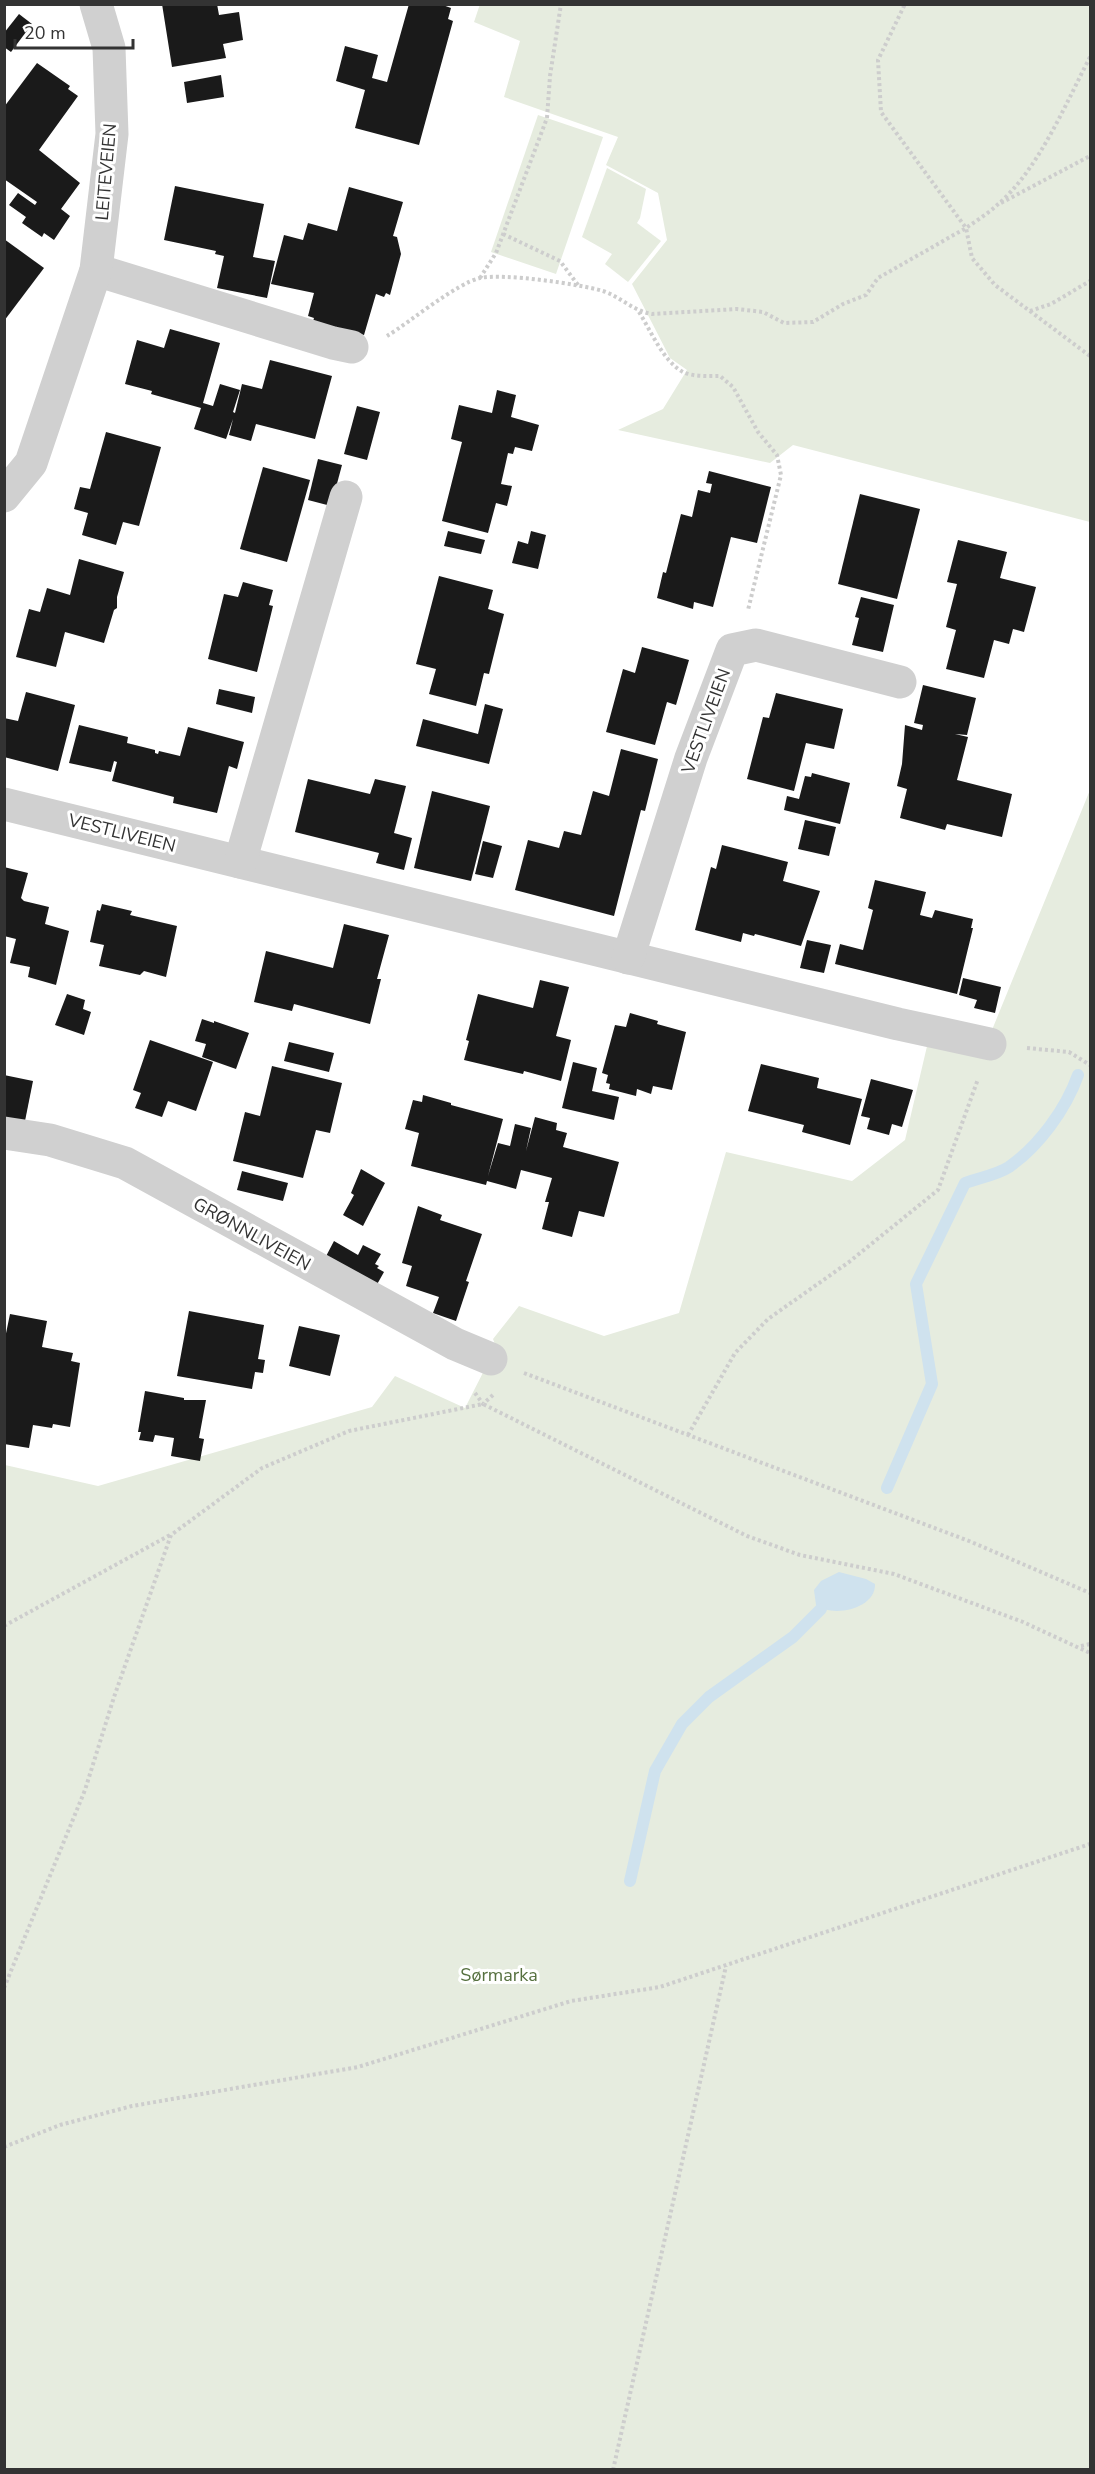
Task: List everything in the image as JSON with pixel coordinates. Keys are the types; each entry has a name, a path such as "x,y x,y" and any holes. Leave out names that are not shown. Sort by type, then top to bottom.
{"street":[{"name":"LEITEVEIEN","path":"4,496 32,463 96,270 112,134 108,48 96,4"},
{"path":"96,270 352,347"},
{"path":"240,862 346,497"},
{"name":"VESTLIVEIEN","path":"628,958 691,758 732,650 756,645 900,682"},
{"name":"VESTLIVEIEN","path":"4,804 898,1024 990,1044"},
{"name":"GRØNNLIVEIEN","path":"4,1133 50,1140 125,1162 385,1296 455,1344 491,1359"}],"path":[{"path":"480,278 496,253 547,118 550,76 561,4"},
{"path":"905,4 878,60 881,112 966,228 972,258 995,285 1090,356"},
{"path":"998,205 1043,146 1090,57"},
{"path":"352,347 380,340 463,285 480,278 506,277 579,286 605,292 639,312 652,314 737,309 763,312 784,323 813,322 843,304 866,295 878,278 966,228 998,205 1090,156"},
{"path":"503,234 560,261 579,286"},
{"path":"1030,311 1051,304 1090,281"},
{"path":"639,312 669,360 684,373 720,376 733,387 758,432 777,455 781,475 753,588"},
{"path":"688,1435 735,1353 768,1319 849,1262 938,1190 990,1044 1069,1052 1090,1065"},
{"path":"491,1359 969,1541 1090,1593"},
{"path":"4,1626 171,1535 262,1468 349,1431 483,1404 747,1536 800,1555 894,1574 1080,1646 1090,1653"},
{"path":"4,1988 85,1790 114,1697 171,1535"},
{"path":"1080,1646 1090,1644"},
{"path":"4,2147 60,2125 132,2106 358,2067 571,2001 660,1986 1090,1844"},
{"path":"612,2469 727,1965"}],"green space":[{"path":"480,4 1090,5 1090,522 793,445 770,463 618,430 663,409 687,370 670,358 632,284 667,240 658,193 606,165 618,137 504,97 520,41 474,22"},
{"path":"538,115 603,137 556,274 491,252"},
{"path":"607,168 646,189 637,223 661,241 628,282 605,264 612,254 582,237"},
{"name":"Sørmarka","path":"1090,790 1090,2469 5,2470 5,1465 98,1486 372,1407 395,1376 465,1408 496,1347 493,1339 519,1306 604,1336 679,1313 726,1152 852,1181 905,1140 928,1042 983,1052"}],"water":[{"path":"839,1572 866,1579 875,1584 873,1593 868,1600 852,1609 832,1611 823,1609 816,1605 814,1590 821,1581"}],"building":[{"path":"162,4 217,4 219,15 239,12 243,40 223,44 226,58 172,67"},
{"path":"409,4 440,4 451,8 448,19 453,21 419,145 355,128 365,90 336,81 345,46 378,55 372,78 387,82"},
{"path":"19,14 32,24 11,52 4,47 4,33"},
{"path":"37,63 70,86 68,89 78,96 39,150 80,183 61,209 70,216 54,240 44,233 42,237 22,223 26,217 9,205 18,193 35,205 37,202 4,179 4,107"},
{"path":"221,75 224,97 187,103 184,82"},
{"path":"175,186 264,204 253,257 275,261 267,298 217,288 224,256 215,254 216,251 164,240"},
{"path":"349,187 403,202 393,236 397,237 401,254 390,295 386,293 384,297 376,294 364,335 313,321 314,318 308,316 314,293 271,284 284,235 303,240 308,223 337,231"},
{"path":"4,239 44,268 4,321"},
{"path":"170,329 220,343 203,403 213,406 220,384 240,390 233,412 235,413 242,384 262,389 270,360 332,376 315,439 256,424 251,441 229,435 233,419 226,439 194,429 201,408 125,384 137,340 164,348"},
{"path":"497,390 516,395 511,417 539,425 532,451 515,447 513,454 508,453 501,484 512,486 507,506 496,503 488,533 442,521 462,442 451,439 459,405 492,413"},
{"path":"357,406 380,412 367,460 344,454"},
{"path":"106,432 161,447 139,526 123,522 116,545 82,535 88,513 74,509 80,487 90,489"},
{"path":"318,459 342,465 331,506 308,500"},
{"path":"263,467 310,480 287,562 240,549"},
{"path":"709,471 771,487 757,543 731,537 713,607 694,602 693,609 657,598 681,514 692,517 698,490 710,493 712,484 706,483"},
{"path":"860,494 920,509 897,599 838,584"},
{"path":"448,531 485,540 481,554 444,546"},
{"path":"531,531 546,535 538,569 512,563 518,541 528,544"},
{"path":"958,540 1007,552 1000,578 1036,587 1024,632 1013,629 1009,644 994,640 984,678 946,669 956,630 946,627 957,584 947,582"},
{"path":"79,559 124,572 117,597 117,608 114,610 104,643 65,632 56,667 16,657 29,609 40,612 47,588 70,595"},
{"path":"439,576 493,590 488,609 504,614 489,674 484,673 476,706 429,694 436,669 416,664"},
{"path":"243,582 273,590 269,605 273,606 257,672 208,659 224,594 238,597"},
{"path":"861,597 894,605 883,652 852,645 859,618 855,617"},
{"path":"642,647 689,660 676,705 667,702 655,745 606,732 623,669 635,673"},
{"path":"923,685 976,698 967,735 955,734 968,737 957,780 1012,794 1002,837 947,824 945,830 900,818 907,789 897,786 902,764 905,725 922,730 923,725 914,723"},
{"path":"219,689 255,697 252,713 216,704"},
{"path":"26,692 75,705 58,771 4,757 4,718 18,721"},
{"path":"776,693 843,709 834,749 806,743 794,791 747,779 763,717 769,718"},
{"path":"485,704 503,709 489,764 416,746 423,719 478,734"},
{"path":"79,725 128,737 127,743 155,750 158,754 159,751 180,756 188,727 244,742 237,769 229,766 217,813 173,803 174,797 112,781 117,762 114,761 111,772 69,763"},
{"path":"621,749 658,759 645,811 641,810 614,916 515,890 528,840 559,848 564,831 581,835 593,791 609,796"},
{"path":"812,773 850,783 840,824 784,810 787,796 799,799 805,776 811,777"},
{"path":"308,779 370,794 375,779 406,786 394,833 412,838 404,870 376,863 379,853 295,832"},
{"path":"432,791 490,806 471,881 414,868"},
{"path":"805,820 836,827 829,856 798,849"},
{"path":"483,841 502,846 493,878 475,874"},
{"path":"722,845 788,862 783,881 820,891 801,946 743,933 741,942 695,930 711,867 716,869"},
{"path":"4,867 28,873 21,898 24,901 49,907 45,924 69,931 56,985 28,977 30,967 10,963 16,939 4,936"},
{"path":"875,880 926,892 920,915 932,918 935,910 973,919 971,928 973,928 957,994 835,964 840,944 863,950 873,910 868,908"},
{"path":"102,904 132,911 130,915 177,926 166,977 144,971 140,975 99,966 104,945 90,942 97,910 100,911"},
{"path":"344,924 389,935 377,979 381,979 370,1024 294,1004 292,1011 254,1002 266,951 333,968"},
{"path":"807,940 831,945 824,973 800,968"},
{"path":"963,978 1001,987 995,1013 974,1008 977,1000 959,995"},
{"path":"540,980 569,987 556,1036 571,1040 561,1081 524,1071 523,1074 464,1060 469,1041 466,1040 478,994 533,1008"},
{"path":"67,994 85,1000 83,1009 91,1012 84,1035 55,1025"},
{"path":"630,1013 686,1032 672,1090 653,1086 651,1094 637,1089 636,1096 609,1089 610,1084 606,1083 608,1075 602,1073 615,1025 626,1027"},
{"path":"202,1019 249,1033 236,1069 202,1057 206,1044 195,1041"},
{"path":"150,1040 213,1062 196,1111 168,1101 162,1117 135,1108 141,1093 133,1090"},
{"path":"289,1042 334,1053 329,1072 284,1061"},
{"path":"573,1062 597,1068 592,1091 619,1097 614,1120 562,1108"},
{"path":"761,1064 819,1078 817,1088 862,1099 850,1145 802,1132 804,1125 748,1111"},
{"path":"272,1066 342,1083 330,1133 316,1130 303,1178 233,1161 245,1112 260,1116"},
{"path":"4,1075 33,1081 25,1121 4,1117"},
{"path":"871,1079 913,1090 902,1127 892,1124 889,1135 867,1129 870,1118 861,1116"},
{"path":"423,1095 503,1119 488,1176 498,1143 510,1146 515,1124 531,1128 526,1151 535,1117 557,1123 556,1130 567,1133 563,1147 619,1162 604,1217 579,1211 572,1237 542,1229 549,1202 545,1202 552,1178 521,1170 516,1189 487,1181 486,1185 411,1166 419,1133 405,1129 413,1100 422,1102"},
{"path":"361,1169 385,1183 363,1226 343,1215 354,1195 351,1193"},
{"path":"242,1171 288,1183 283,1201 237,1190"},
{"path":"418,1206 442,1215 440,1220 482,1234 466,1281 469,1282 456,1321 433,1313 439,1297 406,1286 412,1266 402,1263"},
{"path":"334,1241 358,1255 363,1245 381,1254 375,1264 384,1272 375,1288 323,1262"},
{"path":"189,1311 264,1325 258,1359 265,1360 263,1373 255,1372 252,1389 177,1376"},
{"path":"10,1314 47,1321 42,1347 73,1353 71,1361 80,1363 70,1427 53,1424 52,1428 33,1425 29,1448 4,1444 4,1343"},
{"path":"299,1326 340,1335 330,1376 289,1366"},
{"path":"145,1391 184,1398 184,1400 206,1400 199,1438 204,1439 200,1461 171,1456 174,1438 155,1435 153,1442 139,1440 141,1432 138,1432"}],"waterway":[{"path":"887,1488 932,1384 916,1284 965,1183 1004,1170 1031,1149 1059,1114 1078,1075"},
{"path":"630,1881 655,1771 682,1724 709,1697 793,1637 821,1609"}]}
